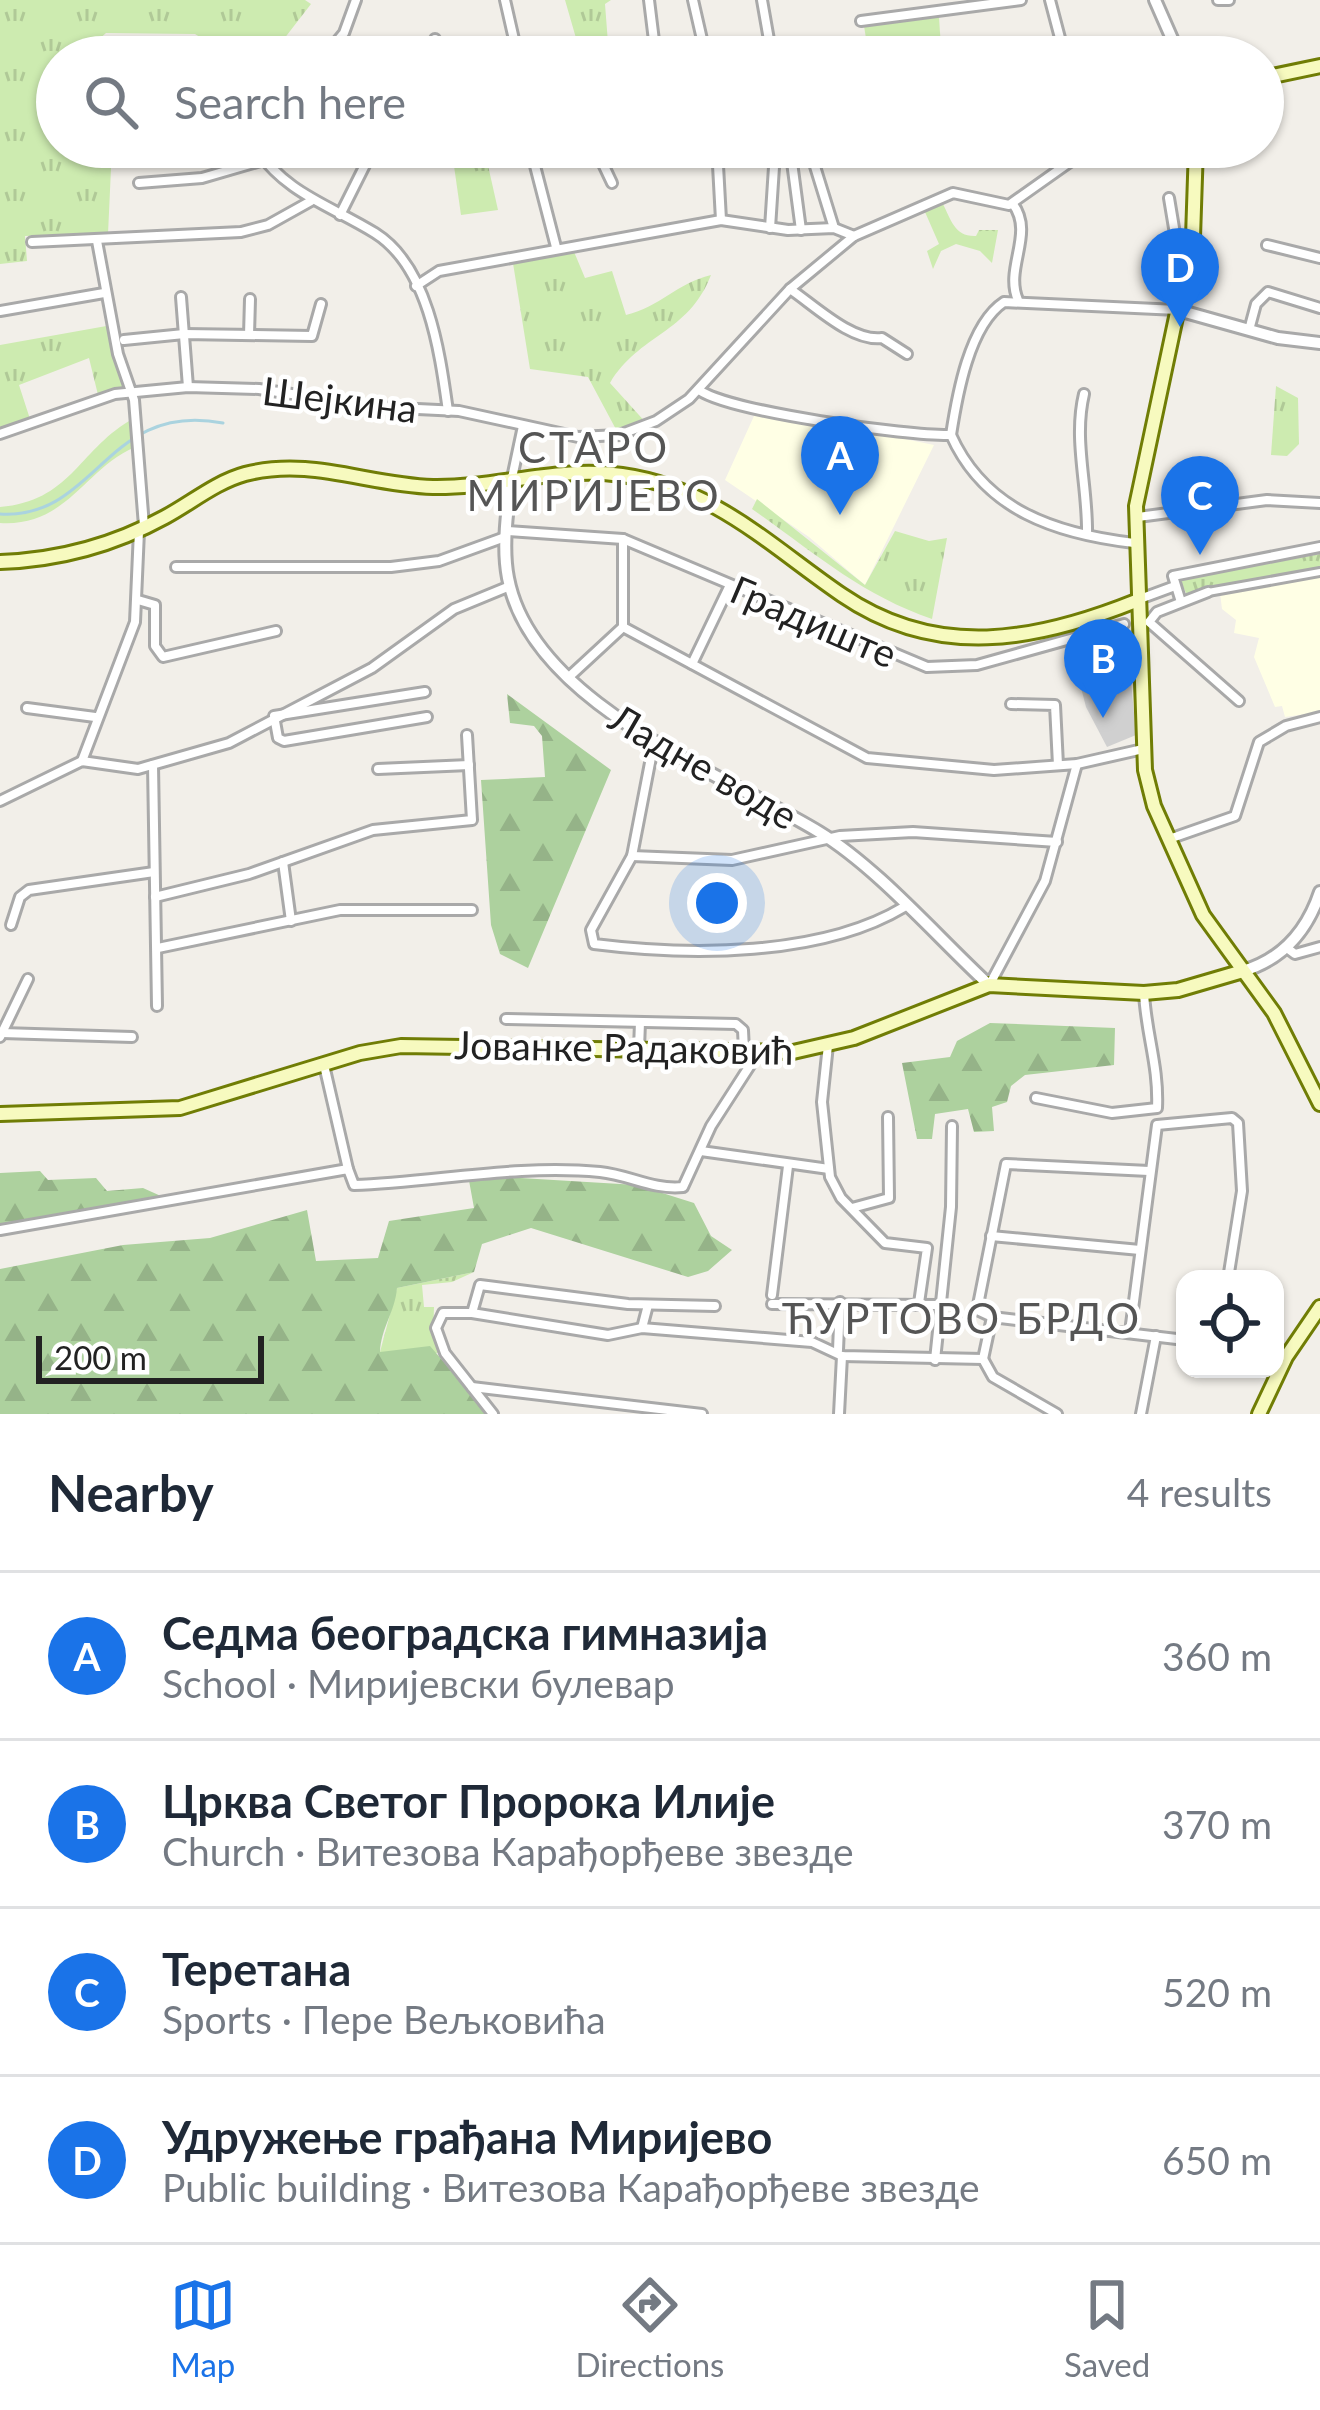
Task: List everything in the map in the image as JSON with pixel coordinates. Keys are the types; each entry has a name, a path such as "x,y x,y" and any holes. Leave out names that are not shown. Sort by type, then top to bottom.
{"main road":[{"path":"1284,74 1320,66"},
{"path":"1195,168 1190,256 1135,516 1143,749 1150,795 1202,915 1274,1013 1316,1088 1320,1104"},
{"path":"0,562 64,555 142,529 236,477 272,469 332,469 428,487 603,473 674,487 754,526 860,606 948,637 1022,638 1136,601"},
{"name":"Јованке Радаковић","path":"0,1114 180,1108 240,1094 324,1064 419,1045 751,1052 828,1045 989,985 1144,993 1196,986 1243,971"},
{"path":"1284,1350 1320,1307"},
{"path":"1259,1414 1272,1378"}],"street":[{"path":"342,36 356,0"},
{"path":"505,0 513,36"},
{"path":"649,0 653,36"},
{"path":"693,0 701,36"},
{"path":"762,0 768,36"},
{"path":"861,21 1021,0"},
{"path":"1050,0 1059,36"},
{"path":"1155,0 1171,36"},
{"path":"1218,0 1229,0"},
{"path":"139,183 202,178 236,168"},
{"path":"273,168 311,201 381,236 416,286 437,346 448,410"},
{"path":"340,215 364,168"},
{"path":"536,168 556,248"},
{"path":"605,168 612,183"},
{"path":"718,168 721,220"},
{"path":"770,228 774,168"},
{"path":"793,168 801,230"},
{"path":"815,168 834,228"},
{"path":"1018,300 1014,280 1023,226 1013,204 1062,168"},
{"name":"Шејкина","path":"0,434 131,391 188,387 259,389 376,407 448,410 571,436 619,435 656,421 699,390 790,289 854,236 953,193 1013,204"},
{"path":"1169,198 1175,234 1190,256"},
{"path":"32,242 241,232 268,225 311,201"},
{"path":"416,286 439,271 556,248 587,248 721,220 770,228 834,228 854,236"},
{"path":"82,761 95,717 131,637 142,529 138,425 104,293 97,241"},
{"path":"1267,245 1320,258"},
{"path":"790,289 842,325 873,339 882,338 907,354"},
{"path":"1249,330 1256,304 1268,292 1320,308"},
{"path":"0,311 104,293"},
{"path":"181,297 188,387"},
{"path":"249,335 250,298"},
{"path":"951,435 985,322 999,304 1018,300 1178,310 1320,343"},
{"path":"124,340 184,334 312,336 321,304"},
{"path":"699,390 757,410 921,436 951,435"},
{"path":"1084,394 1077,426 1086,473 1087,534"},
{"name":"Ладне воде","path":"524,426 512,478 507,534 510,586 525,619 571,676 616,720 828,838 989,985"},
{"path":"951,435 983,482 1014,511 1134,543"},
{"path":"1135,516 1165,517 1268,500 1320,503"},
{"name":"Градиште","path":"176,567 391,567 439,561 507,534 623,539 897,658 936,668 977,665 1124,624"},
{"path":"571,676 623,627 623,539"},
{"path":"1136,601 1213,564 1320,548"},
{"path":"1239,700 1150,626 1156,611 1208,592 1320,572"},
{"path":"1174,581 1181,602"},
{"path":"692,664 730,585"},
{"path":"0,801 82,761 114,770 153,765 229,743 361,674 466,603 510,586"},
{"path":"138,600 155,605 155,646 163,657 276,631"},
{"path":"623,627 870,759 994,770 1077,764 1143,749"},
{"path":"274,716 425,692"},
{"path":"1011,704 1055,706 1058,765"},
{"path":"27,708 95,717"},
{"path":"274,716 278,737 284,741 427,717"},
{"path":"1168,839 1235,816 1253,750 1295,722 1320,717"},
{"path":"155,896 283,862 373,830 472,820 466,735"},
{"path":"654,742 632,856 591,930 598,945 769,948 813,941 904,907"},
{"path":"989,985 1036,902 1058,842 1077,764"},
{"path":"153,765 157,1006"},
{"path":"378,769 470,765"},
{"path":"632,856 732,860 828,838 913,832 1058,842"},
{"path":"283,862 291,921"},
{"path":"11,925 20,897 28,890 154,872"},
{"path":"1243,971 1287,948 1308,921 1320,892"},
{"path":"158,949 359,908 472,910"},
{"path":"1287,948 1295,954 1320,947"},
{"path":"28,980 1,1035 132,1037"},
{"path":"1036,1098 1112,1113 1157,1108 1158,1062 1146,1028 1144,993"},
{"path":"324,1064 354,1185 461,1172 599,1172 669,1189 688,1184 751,1052 736,1024 506,1019"},
{"path":"639,1048 640,1022"},
{"path":"828,1045 822,1102 829,1169 837,1194 885,1244 925,1246 919,1304"},
{"path":"851,1208 889,1198 888,1117"},
{"path":"1130,1332 1157,1125 1232,1118 1238,1123 1242,1191 1229,1270"},
{"path":"935,1360 951,1207 952,1126"},
{"path":"700,1151 829,1169"},
{"path":"1149,1172 1009,1163 978,1312 1176,1339"},
{"path":"788,1166 772,1299 939,1305"},
{"path":"0,1230 348,1169"},
{"path":"991,1236 1140,1250"},
{"path":"472,1313 476,1288 484,1286 648,1305 716,1306"},
{"path":"839,1414 840,1302"},
{"path":"642,1328 648,1305"},
{"path":"493,1414 445,1353 436,1328 443,1313 472,1313 608,1336 642,1328 816,1342 840,1353 983,1359"},
{"path":"992,1317 983,1359 993,1378 1057,1414"},
{"path":"1142,1414 1156,1336"},
{"path":"470,1387 702,1414"}],"shaded area":[{"path":"754,416 808,419 934,445 865,585 809,537 725,480"},
{"path":"1320,575 1320,712 1285,717 1282,706 1275,707 1254,657 1259,638 1234,633 1236,620 1222,609 1220,593"},
{"path":"1129,659 1136,735 1107,747 1086,707 1077,672"}],"green space":[{"path":"0,0 305,0 311,4 286,36 36,36 36,168 111,168 108,234 25,236 27,261 0,264"},
{"path":"565,0 611,0 605,4 607,36 575,36"},
{"path":"939,17 940,36 866,36 864,26"},
{"path":"454,168 489,168 498,210 461,215"},
{"path":"943,204 963,234 998,230 992,263 980,251 956,244 941,251 933,269 927,251 939,244 925,212"},
{"path":"572,247 585,278 612,271 626,315 711,275 690,310 635,354 610,383 648,425 619,435 588,377 530,369 512,257"},
{"path":"112,325 131,391 99,399 89,358 19,385 30,419 0,429 0,345"},
{"path":"1276,386 1298,398 1299,444 1287,456 1271,455"},
{"path":"129,421 135,447 59,507 23,522 0,523 0,507 24,503 58,485"},
{"path":"757,499 865,585 895,531 929,541 947,538 932,619 882,598 838,571 752,509"},
{"path":"1320,554 1320,568 1187,595 1180,580"},
{"path":"507,694 611,770 528,968 500,954 491,925 481,780 545,777 542,736 534,726 510,723"},
{"path":"990,1023 1115,1028 1114,1065 1025,1075 1011,1086 1007,1102 992,1107 994,1131 974,1132 968,1109 935,1114 932,1139 917,1139 902,1063 950,1057 957,1041"},
{"path":"40,1171 48,1180 96,1178 107,1191 143,1188 172,1201 0,1228 0,1173"},
{"path":"468,1175 637,1185 694,1203 711,1236 732,1250 708,1271 688,1277 531,1228 482,1244 474,1272 397,1288 380,1352 430,1346 489,1414 0,1414 0,1269 123,1245 210,1238 307,1210 316,1261 378,1258 389,1221 474,1208"},
{"path":"474,1272 452,1282 422,1285 424,1307 434,1307 433,1336 450,1369 439,1353 380,1352 397,1288"}],"waterway":[{"path":"0,514 33,511 59,499 152,428 184,421 223,423"}],"place":[{"name":"Удружење грађана Миријево","path":"1180,327"},
{"name":"Седма београдска гимназија","path":"840,515"},
{"name":"Теретана","path":"1200,555"},
{"name":"Црква Светог Пророка Илије","path":"1103,718"}],"district":[{"name":"СТАРО МИРИЈЕВО","path":"594,471"},
{"name":"ЋУРТОВО БРДО","path":"962,1318"}]}
